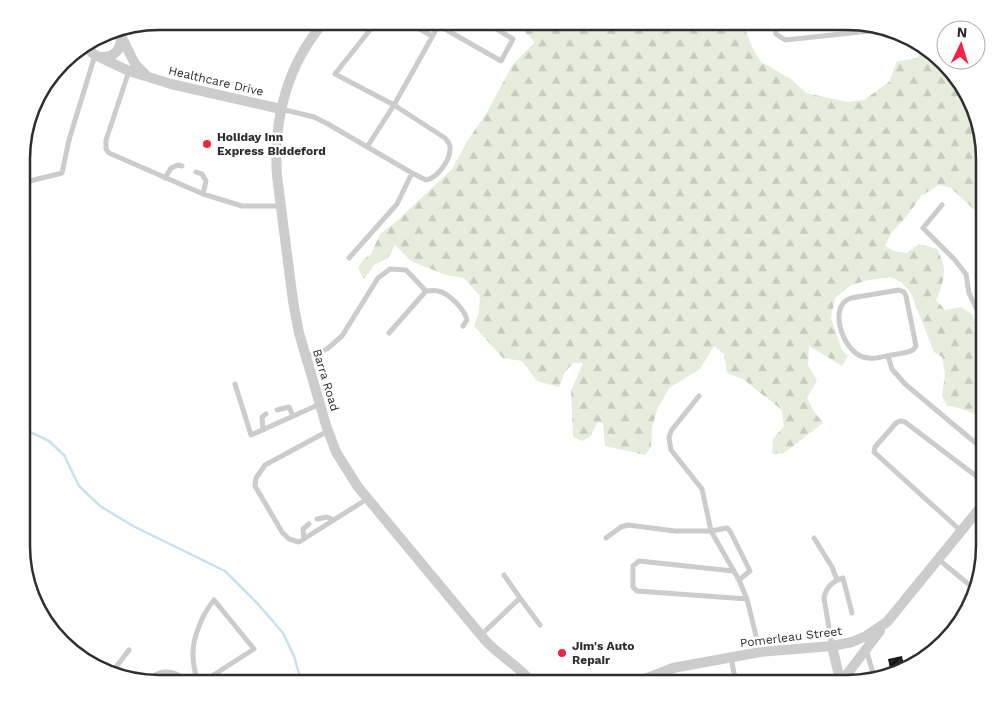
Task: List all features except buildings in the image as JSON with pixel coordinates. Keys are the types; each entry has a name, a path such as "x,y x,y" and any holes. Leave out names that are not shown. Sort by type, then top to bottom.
{"street":[{"name":"Barra Road","path":"315,30 292,73 281,109 276,136 276,154 294,308 305,356 328,431 342,463 368,499 481,636 496,652 526,675"},
{"path":"93,52 110,57 119,49 122,41 120,36"},
{"path":"121,36 132,59 147,76"},
{"name":"Healthcare Drive","path":"93,52 129,71 171,84 281,109"},
{"name":"Pomerleau Street","path":"655,675 673,668 760,652 832,646 859,639 874,632 887,622 976,513"},
{"path":"847,675 887,622"},
{"path":"832,646 839,675"}],"lane":[{"path":"281,109 314,117 426,180 435,177 451,150 445,138 394,105 335,74 370,30"},
{"path":"422,30 432,36"},
{"path":"367,147 394,105 435,30"},
{"path":"450,30 501,61 513,39 498,30"},
{"path":"776,30 776,34 785,40 866,31"},
{"path":"30,182 62,174 69,140 93,52"},
{"path":"129,71 106,140 106,149 113,156 203,194 248,207 281,206"},
{"path":"165,178 171,168 178,165 182,166"},
{"path":"196,172 202,174 206,181 203,194"},
{"path":"348,258 397,204 412,173"},
{"path":"942,205 923,228 966,274 969,293 976,308"},
{"path":"305,356 327,349 342,336 378,278 390,270 406,270 426,291 438,291 447,296 466,314 467,320 463,326"},
{"path":"899,290 904,292 916,346 910,352 888,356 864,357 850,348 843,337 839,314 846,300 899,290"},
{"path":"389,333 426,291"},
{"path":"888,356 892,369 905,384 976,443"},
{"path":"235,384 251,435 320,404"},
{"path":"699,396 671,432 669,438 671,450 702,489 711,531 739,580 747,599 760,652"},
{"path":"277,410 288,407 293,416"},
{"path":"263,430 262,417 266,414"},
{"path":"961,531 874,452 875,447 896,423 900,421 905,422 976,476"},
{"path":"328,431 265,465 256,478 256,486 282,532 289,539 299,542 368,499"},
{"path":"317,519 327,517 334,520"},
{"path":"304,539 303,530 308,524"},
{"path":"606,538 628,524 676,531 711,531 727,528 750,571 739,580"},
{"path":"814,538 832,567 837,580"},
{"path":"938,559 970,585"},
{"path":"733,571 639,560 633,566 633,587 637,591 747,599"},
{"path":"504,574 540,625"},
{"path":"832,646 824,598 830,584 842,578 852,614"},
{"path":"481,636 520,598"},
{"path":"197,675 193,660 194,647 208,607 214,600 254,648 213,675"},
{"path":"866,648 873,673"},
{"path":"117,667 128,650"},
{"path":"730,657 734,675"}],"green space":[{"path":"523,30 745,30 761,62 791,79 806,93 847,102 864,100 889,82 897,61 918,58 919,52 926,57 936,66 936,70 940,70 944,74 954,87 963,102 972,126 976,151 976,211 951,188 939,185 921,196 907,216 891,233 885,246 894,251 907,253 919,244 937,249 943,263 944,274 942,286 936,300 945,310 961,307 973,315 976,325 976,416 966,410 947,406 942,396 945,374 942,357 934,352 911,293 901,282 890,277 851,285 835,298 831,318 842,350 848,356 842,366 809,346 808,365 817,381 807,398 823,423 784,453 772,454 773,439 784,426 782,410 743,379 727,373 724,354 714,346 700,369 669,388 657,410 652,428 651,447 645,455 605,446 603,423 597,423 591,436 582,441 573,437 571,391 583,363 573,363 565,372 559,387 537,381 522,361 503,358 474,326 479,312 480,296 464,278 446,275 411,261 395,245 388,258 374,265 364,279 358,268 363,260 371,254 380,234 397,221 452,169 468,140 486,114 513,64 535,42"}],"waterway":[{"path":"30,432 49,441 64,455 79,486 100,506 133,526 225,571 257,603 283,633 294,656 299,675"}],"place":[{"name":"Holiday Inn Express Biddeford","path":"207,144"},
{"name":"Jim's Auto Repair","path":"562,653"}]}
